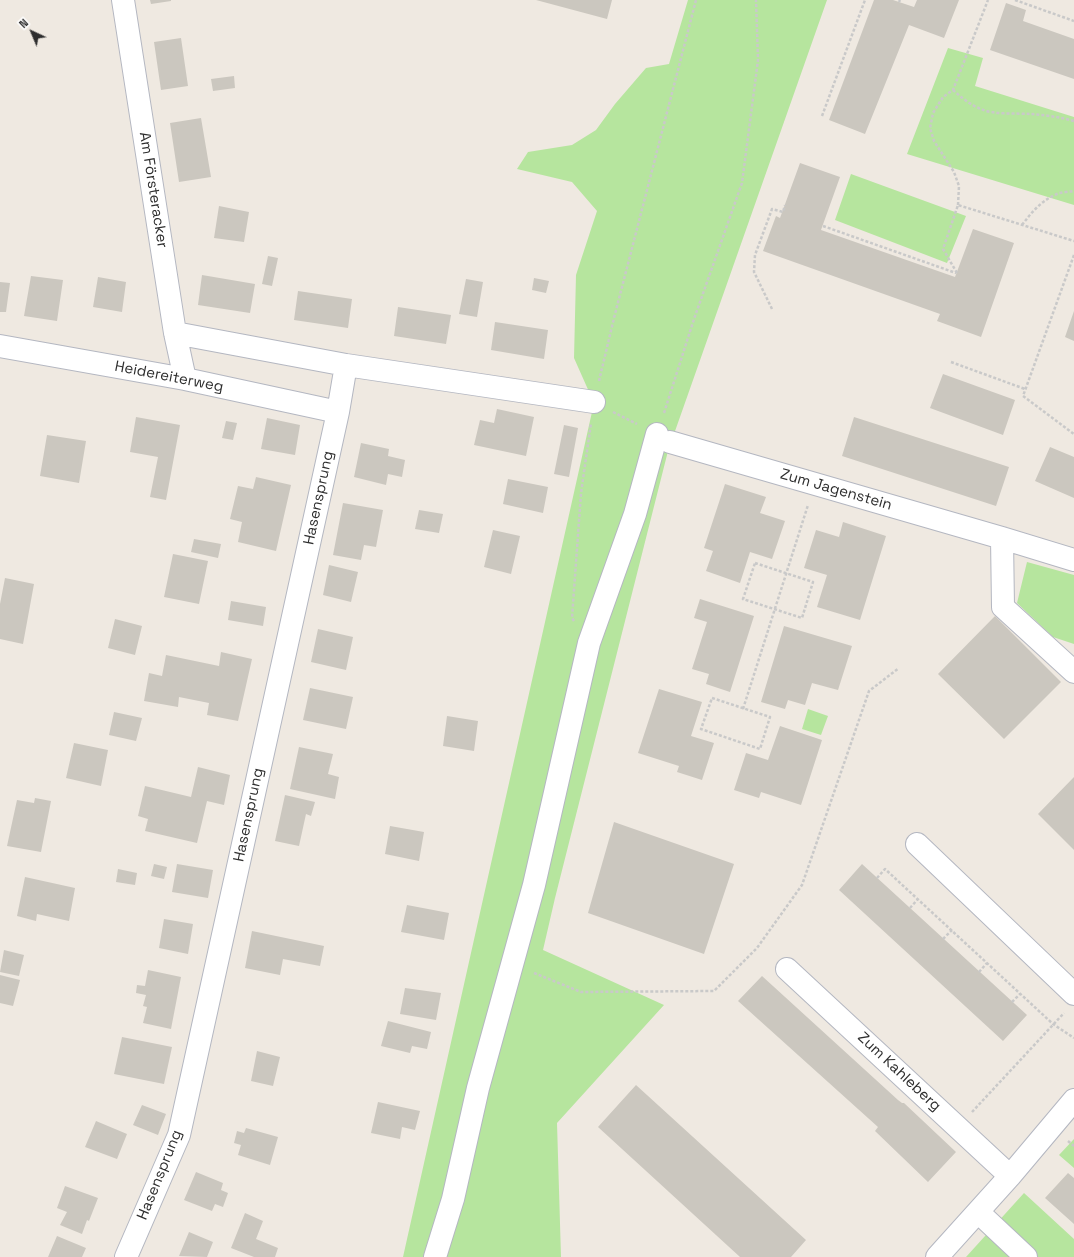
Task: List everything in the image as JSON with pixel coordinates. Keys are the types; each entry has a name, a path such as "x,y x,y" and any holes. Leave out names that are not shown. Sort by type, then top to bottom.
{"street":[{"name":"Am Försteracker","path":"123,0 175,334 185,379"},
{"path":"175,334 346,365 594,402"},
{"name":"Heidereiterweg","path":"0,346 185,379 338,412"},
{"name":"Hasensprung","path":"126,1257 179,1135 338,412 346,365"},
{"path":"435,1257 453,1199 478,1088 534,885 589,642 664,438"},
{"name":"Zum Jagenstein","path":"664,438 1074,560"},
{"path":"1002,538 1003,607 1074,672"},
{"path":"917,844 1071,1001"},
{"name":"Zum Kahleberg","path":"788,969 1010,1176"},
{"path":"937,1257 1010,1176 1074,1100"},
{"path":"978,1212 1026,1257"}],"path":[{"path":"589,642 572,618 581,493 594,402 614,318 696,0"},
{"path":"594,402 664,438 694,319 742,183 758,60 756,0"},
{"path":"822,116 865,0"},
{"path":"823,226 957,273 944,249 958,205 959,186 954,172 934,141 930,128 933,113 943,98 953,90 988,0"},
{"path":"1015,0 1074,21"},
{"path":"953,90 982,110 1005,114 1032,114 1062,117 1074,121"},
{"path":"1022,225 1031,213 1042,203 1056,194 1074,191"},
{"path":"772,309 754,272 755,255 772,209 782,212 785,205"},
{"path":"958,205 1074,241"},
{"path":"1074,257 1023,396 1074,434"},
{"path":"951,362 1025,389"},
{"path":"743,708 815,484"},
{"path":"755,563 786,573 813,582 802,618 743,599 755,563"},
{"path":"512,964 581,992 714,991 757,948 802,885 868,691 899,668"},
{"path":"712,698 743,708 770,718 760,748 702,729 712,698"},
{"path":"877,878 885,868 1053,1024 1074,1038"},
{"path":"910,908 918,899"},
{"path":"943,939 952,930"},
{"path":"979,972 987,963"},
{"path":"1012,1002 1020,994"},
{"path":"958,1128 1053,1024 1071,1001"}],"green space":[{"path":"688,0 827,0 668,451 543,950 664,1005 557,1123 561,1257 403,1257 594,403 574,358 576,275 597,211 572,182 517,169 528,152 572,145 596,130 615,104 646,68 669,64"},
{"path":"948,48 983,58 975,86 1074,117 1074,205 907,154"},
{"path":"851,174 966,216 947,263 835,220"},
{"path":"1027,562 1074,575 1074,644 1053,637 1017,603"},
{"path":"808,709 828,716 821,735 802,729"},
{"path":"1074,1139 1074,1168 1059,1155"},
{"path":"1024,1193 1074,1239 1074,1257 966,1257"}],"building":[{"path":"150,0 171,0 171,1 151,4"},
{"path":"536,0 612,0 607,19"},
{"path":"874,0 893,0 914,7 917,0 959,0 944,38 909,25 865,134 829,120"},
{"path":"1006,3 1026,10 1023,21 1074,39 1074,79 990,50"},
{"path":"181,38 188,86 161,90 154,42"},
{"path":"234,76 235,88 213,91 211,79"},
{"path":"201,118 211,177 179,182 170,123"},
{"path":"800,163 840,177 821,230 955,277 973,229 1014,243 981,337 937,321 940,314 763,251 776,216 780,218"},
{"path":"219,206 249,212 244,242 214,238"},
{"path":"268,256 278,258 272,286 262,284"},
{"path":"202,275 255,284 250,313 198,305"},
{"path":"31,276 63,280 57,321 24,316"},
{"path":"98,277 126,282 122,312 93,307"},
{"path":"534,278 549,281 546,293 532,290"},
{"path":"466,279 483,282 477,317 459,314"},
{"path":"0,282 10,283 6,312 0,312"},
{"path":"298,291 352,299 348,328 294,320"},
{"path":"398,307 451,315 446,344 394,336"},
{"path":"1074,311 1074,341 1065,337"},
{"path":"495,322 548,330 544,359 491,350"},
{"path":"943,374 1015,400 1003,435 930,408"},
{"path":"497,409 534,417 526,456 474,445 480,420 494,423"},
{"path":"136,417 180,425 166,500 150,497 158,457 130,452"},
{"path":"854,417 1009,467 996,506 842,456"},
{"path":"267,418 300,425 295,455 261,449"},
{"path":"226,421 237,423 233,440 222,438"},
{"path":"564,425 578,428 569,477 554,474"},
{"path":"47,435 86,441 79,483 40,476"},
{"path":"361,443 389,449 388,456 405,460 402,477 388,474 386,485 354,477"},
{"path":"1050,447 1074,457 1074,498 1035,481"},
{"path":"256,477 291,485 276,551 238,542 242,522 230,519 238,486 253,489"},
{"path":"508,479 548,487 543,513 503,504"},
{"path":"725,484 766,497 760,513 785,521 772,559 750,552 740,583 706,571 713,551 704,548"},
{"path":"343,503 383,510 376,547 364,545 361,560 333,555"},
{"path":"419,510 443,514 439,533 415,529"},
{"path":"843,522 886,536 860,620 817,607 827,575 804,568 816,530 839,537"},
{"path":"493,530 520,536 511,574 484,567"},
{"path":"194,539 221,544 218,558 191,552"},
{"path":"173,554 208,561 199,604 164,597"},
{"path":"329,565 358,572 351,602 323,595"},
{"path":"5,578 34,584 23,644 0,639 0,604"},
{"path":"700,599 754,616 730,692 706,684 709,674 692,669 707,622 694,618"},
{"path":"231,601 266,607 263,626 228,620"},
{"path":"995,616 1061,682 1004,739 938,674"},
{"path":"115,619 142,626 135,655 108,648"},
{"path":"784,626 852,646 838,690 812,683 805,705 788,700 785,709 761,702"},
{"path":"318,629 353,637 346,670 311,662"},
{"path":"221,652 252,659 238,721 207,715 209,703 179,697 178,707 144,701 149,673 162,676 166,655 219,666"},
{"path":"310,688 353,697 346,729 303,720"},
{"path":"659,689 702,702 691,736 714,743 702,780 677,772 679,766 638,753"},
{"path":"114,712 142,718 136,741 109,735"},
{"path":"447,716 478,721 474,751 443,746"},
{"path":"780,726 822,740 801,805 761,792 759,798 734,790 746,753 768,760"},
{"path":"74,743 108,750 101,786 66,778"},
{"path":"299,747 333,754 328,774 339,777 335,799 290,789"},
{"path":"198,767 230,775 224,805 207,801 197,843 145,831 148,819 138,816 145,786 191,797"},
{"path":"1074,777 1074,850 1038,814"},
{"path":"285,795 315,802 311,816 306,814 299,846 275,841"},
{"path":"35,798 51,801 41,852 7,846 17,800 34,803"},
{"path":"614,822 734,864 704,954 588,913"},
{"path":"390,826 424,832 419,861 385,854"},
{"path":"154,864 167,867 164,879 151,876"},
{"path":"177,864 213,870 208,898 172,892"},
{"path":"862,864 1027,1015 1003,1041 839,890"},
{"path":"118,869 137,873 135,885 116,882"},
{"path":"25,877 75,888 69,921 37,914 36,921 17,916"},
{"path":"407,905 449,913 444,940 401,932"},
{"path":"164,919 193,924 188,954 159,948"},
{"path":"252,931 324,946 320,966 283,959 280,975 245,968"},
{"path":"4,950 24,955 19,976 0,972"},
{"path":"148,970 181,977 171,1029 143,1023 147,1007 143,1006 146,995 136,993 137,985 145,986"},
{"path":"0,975 20,980 13,1006 0,1003"},
{"path":"762,976 898,1100 904,1103 956,1152 928,1182 875,1131 878,1127 738,1001"},
{"path":"405,988 441,993 436,1020 400,1014"},
{"path":"388,1021 431,1032 427,1049 412,1046 410,1053 381,1046"},
{"path":"122,1037 172,1047 164,1084 114,1074"},
{"path":"257,1051 280,1057 273,1086 251,1081"},
{"path":"636,1085 806,1240 791,1257 740,1257 598,1127"},
{"path":"378,1102 420,1111 415,1130 402,1127 400,1139 371,1133"},
{"path":"142,1105 166,1114 158,1135 133,1125"},
{"path":"96,1121 127,1134 117,1159 85,1147"},
{"path":"246,1128 278,1137 270,1165 238,1155 241,1145 234,1143 237,1131 244,1133"},
{"path":"196,1172 223,1183 221,1190 228,1193 223,1207 215,1204 212,1211 184,1200"},
{"path":"1068,1173 1074,1178 1074,1224 1045,1198"},
{"path":"65,1186 98,1198 82,1234 60,1225 67,1212 57,1208"},
{"path":"245,1213 263,1221 256,1239 278,1248 275,1257 254,1257 231,1248"},
{"path":"189,1232 213,1242 207,1257 179,1256"},
{"path":"57,1236 86,1248 82,1257 48,1257"}]}
